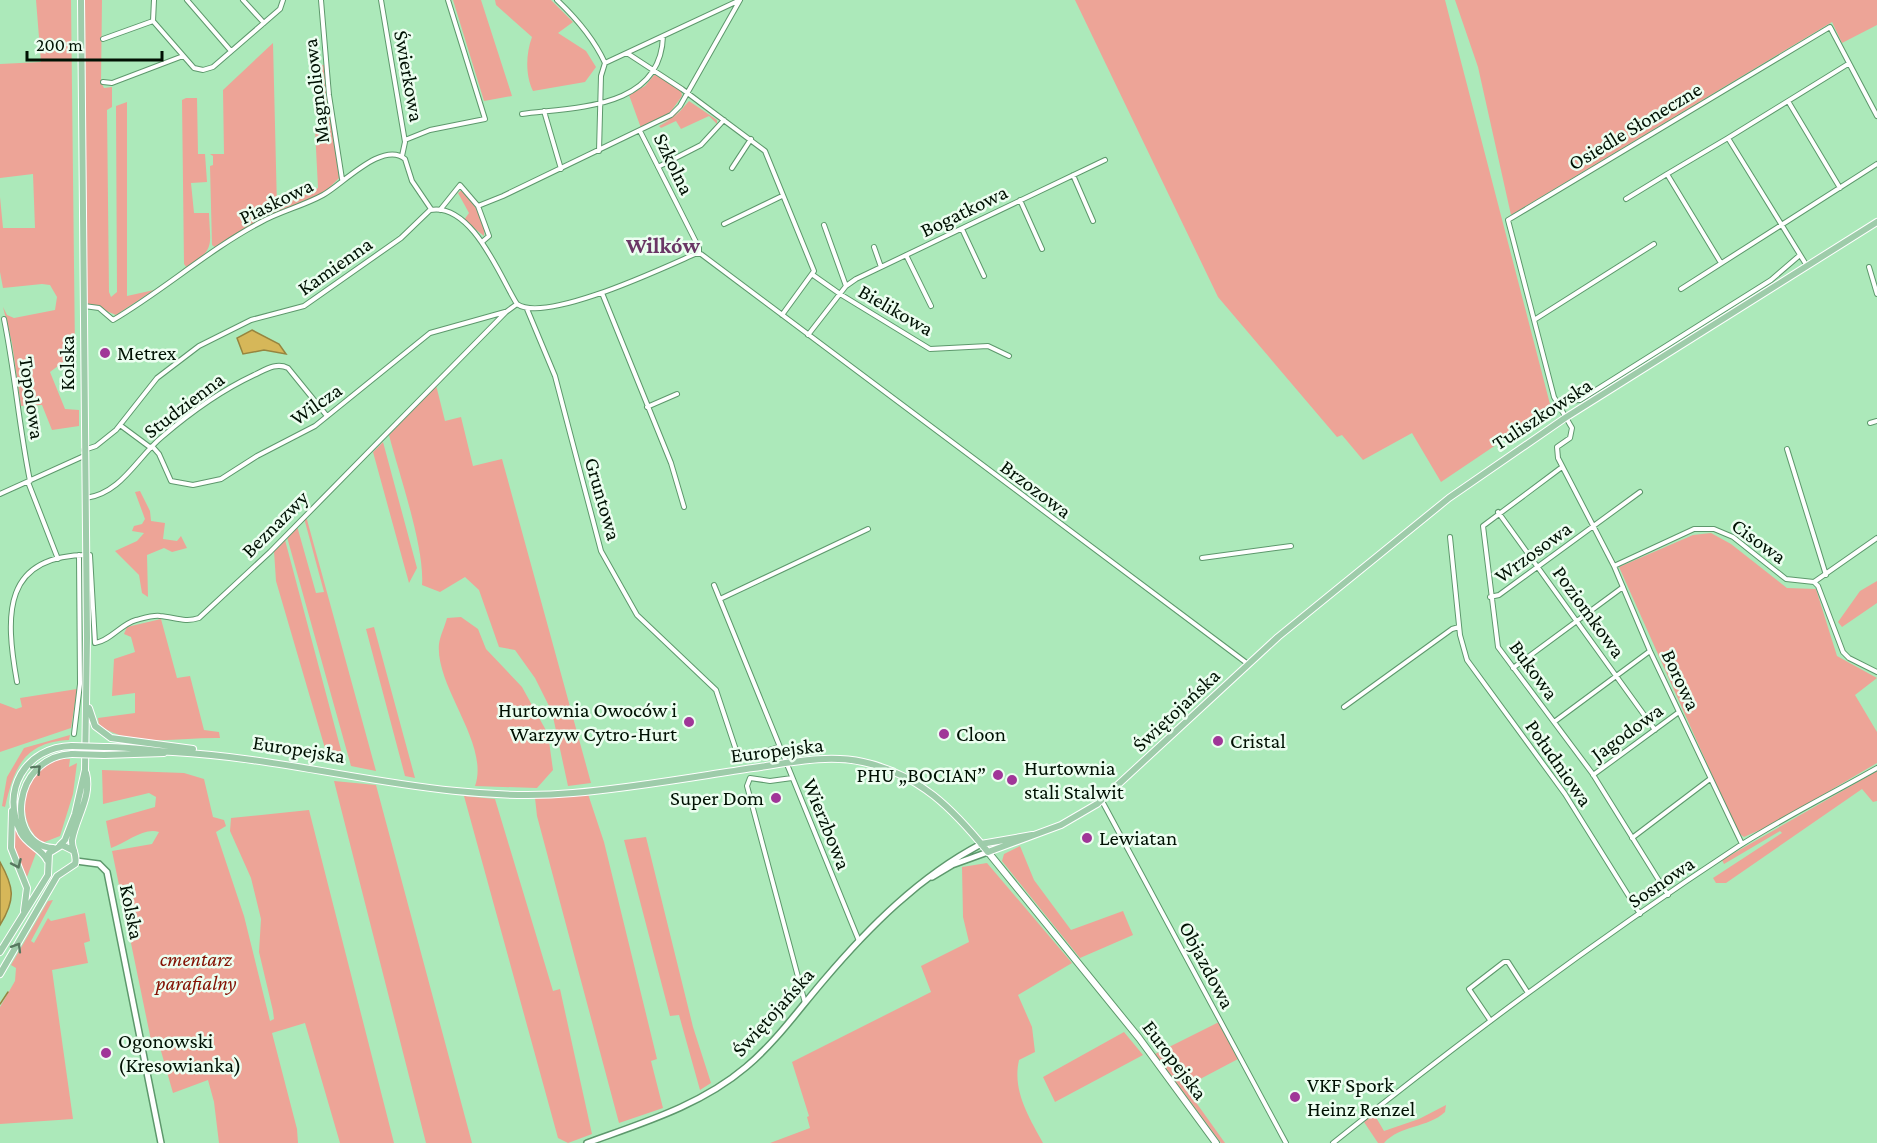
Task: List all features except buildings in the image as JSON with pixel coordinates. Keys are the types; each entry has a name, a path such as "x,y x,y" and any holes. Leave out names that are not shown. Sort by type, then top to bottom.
{"main road":[{"name":"Kolska","path":"81,0 85,498 82,555 86,696 85,770"},
{"name":"Tuliszkowska","path":"1248,664 1449,498 1565,418 1877,222"},
{"name":"Świętojańska","path":"988,852 1074,819 1102,801 1248,664"},
{"path":"86,696 93,722 107,736 168,744 209,753"},
{"name":"Europejska","path":"21,919 27,888 11,848 9,833 19,777 32,759 51,748 72,746 129,746 171,752"},
{"name":"Europejska","path":"57,847 38,843 26,828 21,810 24,790 31,774 40,764 54,757 72,754 209,753 446,790 518,795 588,791 786,763 844,759 897,772 938,797 988,852 1132,1029 1216,1143"},
{"path":"0,951 45,881 48,863 57,847 65,840 75,814 85,770"},
{"path":"0,974 57,876 73,867 76,861 72,843 86,797 85,770"},
{"path":"13,808 24,839 55,871 64,872"},
{"name":"Świętojańska","path":"981,844 1035,834"},
{"path":"57,847 68,846 75,853"}],"street":[{"path":"154,0 153,21 195,69 203,70 213,67 264,23 280,9 283,0"},
{"path":"187,0 231,51"},
{"path":"243,0 264,23"},
{"name":"Magnoliowa","path":"321,0 329,95 342,179"},
{"name":"Świerkowa","path":"381,0 405,140 402,156"},
{"path":"405,140 430,130 484,120 448,0"},
{"path":"557,0 574,17 605,63 601,76 599,151"},
{"path":"605,63 740,0"},
{"path":"640,131 674,113 740,0"},
{"path":"104,39 153,21"},
{"name":"Osiedle Słoneczne","path":"1565,418 1556,402 1508,220 1830,27 1877,116"},
{"path":"522,114 600,104 642,86 662,54 663,36"},
{"path":"627,53 724,120 768,155 782,196 813,265 813,275 782,315"},
{"path":"104,82 112,83 183,56"},
{"path":"1626,199 1848,64"},
{"path":"1788,101 1840,188"},
{"path":"544,111 561,169"},
{"path":"658,167 701,145 724,120"},
{"name":"Szkolna","path":"477,206 640,131 699,248 699,254"},
{"path":"1728,138 1807,266"},
{"path":"732,168 751,140"},
{"name":"Piaskowa","path":"83,306 99,308 113,320 249,229 323,195 342,179 387,154 402,156"},
{"path":"402,156 407,162 414,185 431,209 440,210 458,219 482,242 496,261 517,304 527,309 602,293 699,254"},
{"name":"Bogatkowa","path":"840,294 846,286 881,267 1105,160"},
{"path":"1681,289 1877,164"},
{"path":"1667,174 1721,263"},
{"path":"1073,175 1093,221"},
{"path":"440,210 460,185 477,206 489,236 482,242"},
{"path":"724,224 782,196"},
{"path":"1020,200 1042,249"},
{"name":"Kamienna","path":"84,453 96,446 120,425 157,378 199,346 251,320 302,308 397,240 431,209"},
{"path":"824,225 846,286"},
{"path":"962,228 984,276"},
{"path":"1534,320 1654,244"},
{"path":"874,247 881,267"},
{"name":"Brzozowa","path":"699,254 1248,664"},
{"path":"906,255 931,306"},
{"path":"1556,402 1580,400 1771,280 1800,255"},
{"path":"1869,267 1877,294"},
{"name":"Bielikowa","path":"813,275 930,349 988,346 1009,356"},
{"path":"602,293 684,507"},
{"path":"808,335 840,294"},
{"name":"Beznazwy","path":"82,555 92,558 95,643 101,642 122,626 135,620 159,616 189,621 202,616 270,552 506,312 517,304"},
{"name":"Gruntowa","path":"527,309 555,376 597,539 634,611 716,690 739,759 780,747"},
{"name":"Wilcza","path":"120,425 159,454 171,481 193,485 210,482 303,433 430,333 485,315 506,312"},
{"name":"Topolowa","path":"4,319 16,388 18,422 29,481 58,559"},
{"name":"Studzienna","path":"85,498 117,484 152,447 223,390 277,365 288,368 327,416"},
{"path":"647,407 677,394"},
{"path":"1562,467 1556,453 1557,447 1572,434 1565,418"},
{"path":"1870,423 1877,421"},
{"name":"Cisowa","path":"1787,449 1826,575"},
{"name":"Topolowa","path":"29,481 84,453"},
{"name":"Bukowa","path":"1562,467 1484,523 1482,529 1495,641 1593,775 1668,895"},
{"name":"Borowa","path":"1562,467 1614,566 1650,651 1742,844"},
{"path":"0,494 29,481"},
{"path":"1592,527 1640,492"},
{"name":"Poziomkowa","path":"1498,512 1655,730"},
{"name":"Wrzosowa","path":"1490,597 1499,595 1592,527"},
{"path":"720,599 868,529"},
{"name":"Cisowa","path":"1614,566 1694,529 1714,529 1732,537 1786,579 1814,582"},
{"name":"Południowa","path":"1450,537 1459,627 1468,663 1565,794 1640,914"},
{"path":"1877,538 1814,582 1818,586 1843,652 1849,658 1877,672"},
{"path":"1202,558 1291,546"},
{"path":"17,682 10,634 14,598 19,582 45,563 82,555 80,684 74,734"},
{"name":"Wierzbowa","path":"714,585 859,941"},
{"path":"1513,668 1623,587"},
{"path":"1344,707 1452,629 1459,627"},
{"path":"1554,722 1650,651"},
{"name":"Jagodowa","path":"1593,775 1679,712"},
{"name":"Sosnowa","path":"1333,1143 1471,1034 1640,914 1742,844 1877,768"},
{"path":"792,778 782,781 750,778 746,782 805,1003"},
{"path":"1632,838 1710,779"},
{"name":"Objazdowa","path":"1102,801 1286,1143"},
{"name":"Świętojańska","path":"587,1143 681,1107 718,1088 756,1059 859,941 925,880 949,861 981,844"},
{"name":"Świętojańska","path":"925,880 952,865 988,852"},
{"name":"Kolska","path":"76,861 103,866 109,879 161,1143"},
{"path":"1490,1020 1469,989 1470,986 1504,962 1508,963 1528,993"}],"green space":[{"path":"36,0 71,0 75,353 50,372 65,409 79,410 79,426 52,430 42,405 21,406 12,343 3,307 7,315 14,318 55,310 57,297 50,285 3,288 0,272 0,197 3,228 35,228 33,174 0,178 0,64 41,62"},
{"path":"85,0 102,0 101,82 104,88 112,87 112,107 107,110 109,292 111,297 117,292 116,106 127,102 127,296 154,290 116,315 87,303"},
{"path":"453,0 481,0 512,96 484,101"},
{"path":"495,0 551,0 573,22 558,33 586,51 596,67 585,82 533,91 527,64 532,37 496,5"},
{"path":"1075,0 1445,0 1551,408 1441,482 1412,433 1363,460 1342,435 1337,437 1218,297"},
{"path":"1455,0 1877,0 1877,25 1842,43 1832,22 1511,215 1478,67"},
{"path":"273,43 277,208 318,188 315,129 328,127 319,74 322,65 324,65 339,178 323,194 267,217 216,248 212,245 210,166 213,165 213,156 210,154 224,154 223,90"},
{"path":"655,74 681,90 682,96 669,114 641,128 629,95 645,86"},
{"path":"197,98 198,154 205,154 207,182 191,183 194,213 209,213 210,240 203,256 187,268 184,264 182,100"},
{"path":"689,101 717,120 717,124 709,116 681,129 676,121 661,128 659,126 670,120 659,124 680,110 674,118"},
{"path":"462,190 481,217 484,236 464,220 469,213 458,193"},
{"path":"436,385 445,421 461,417 473,466 502,459 591,783 568,786 552,712 535,678 515,650 499,647 479,590 465,577 440,592 422,585 420,551 416,532 389,435"},
{"path":"383,442 417,568 409,583 373,452"},
{"path":"140,491 150,511 151,521 165,523 163,539 177,541 181,536 187,548 172,552 164,548 147,555 148,597 142,593 139,575 115,551 137,541 144,533 132,531 134,526 142,524 145,519 135,492"},
{"path":"306,516 376,771 351,766 287,537 297,526 316,593 324,592 304,518"},
{"path":"1711,533 1731,544 1787,588 1816,589 1837,656 1877,678 1855,695 1877,732 1877,763 1773,824 1744,837 1738,833 1619,567 1693,535"},
{"path":"285,540 345,765 329,762 276,581 274,551"},
{"path":"1877,581 1877,603 1842,627 1838,622 1860,591"},
{"path":"461,617 478,629 486,649 522,687 548,734 553,770 537,788 475,786 478,770 475,752 440,661 439,644 447,618"},
{"path":"161,619 177,678 190,676 204,730 219,732 220,738 142,739 127,737 99,725 98,718 135,713 135,693 112,696 114,659 135,652 131,637 124,634 127,627"},
{"path":"374,627 415,778 405,776 366,629"},
{"path":"77,689 71,728 0,752 0,703 16,709 22,707 20,698"},
{"path":"70,735 69,740 41,746 31,752 17,769 5,807 2,806 7,777 24,748"},
{"path":"58,759 70,759 69,767 77,763 73,794 60,836 42,843 27,822 26,797 29,785 36,774 46,765"},
{"name":"cmentarz parafialny","path":"102,770 184,773 204,779 213,817 224,820 226,826 216,832 244,916 270,1021 274,1019 273,1011 259,952 261,919 251,878 230,831 231,818 309,810 394,1143 340,1143 305,1023 272,1033 297,1129 298,1143 219,1143 214,1102 208,1080 173,1093 159,1044 152,1045 112,851 152,844 159,832 141,834 111,848 106,821 155,807 156,797 149,793 103,804"},
{"path":"1877,771 1877,801 1873,802 1862,789 1726,883 1716,883 1713,878 1782,833 1780,831 1724,864 1722,860"},
{"path":"334,781 376,785 472,1143 426,1143"},
{"path":"588,794 604,842 657,1059 651,1061 663,1108 619,1123 537,816 535,798"},
{"path":"464,796 495,799 553,991 560,989 592,1134 568,1143 558,1138"},
{"path":"14,823 18,835 36,853 27,877 13,846"},
{"path":"646,837 693,1027 711,1083 700,1090 679,1015 670,1016 624,840"},
{"path":"1020,846 1034,880 1071,930 1123,911 1133,935 1080,958 1002,861 1004,854"},
{"path":"987,863 1072,963 1018,995 1032,1027 1035,1052 1019,1060 1018,1082 1023,1103 1043,1143 770,1143 810,1128 807,1117 809,1116 792,1062 931,992 921,966 969,942 963,917 962,867"},
{"path":"53,900 31,941 34,943 48,918 51,921 85,913 90,941 84,943 88,963 52,970 73,1119 0,1124 0,1007 15,981 16,968 11,965 48,901"},
{"path":"1219,1022 1238,1059 1185,1087 1225,1143 1221,1143 1155,1054"},
{"path":"1124,1032 1143,1055 1055,1102 1043,1077"},
{"path":"1446,1105 1445,1112 1438,1117 1398,1133 1384,1143 1378,1143 1364,1122 1374,1114 1384,1131 1419,1119"}],"shaded area":[{"path":"252,330 279,344 286,354 264,350 243,354 237,338"},
{"path":"0,862 8,879 11,900 0,925"}],"waterway":[{"path":"0,1004 8,992"}],"place":[{"name":"Metrex","path":"105,353"},
{"name":"Hurtownia Owoców i Warzyw Cytro-Hurt","path":"689,722"},
{"name":"Cloon","path":"944,734"},
{"name":"Cristal","path":"1218,741"},
{"name":"PHU „BOCIAN”","path":"998,775"},
{"name":"Hurtownia stali Stalwit","path":"1012,780"},
{"name":"Super Dom","path":"776,798"},
{"name":"Lewiatan","path":"1087,838"},
{"name":"Ogonowski (Kresowianka)","path":"106,1053"},
{"name":"VKF Spork Heinz Renzel","path":"1295,1097"}],"district":[{"name":"Wilków","path":"663,245"}]}
